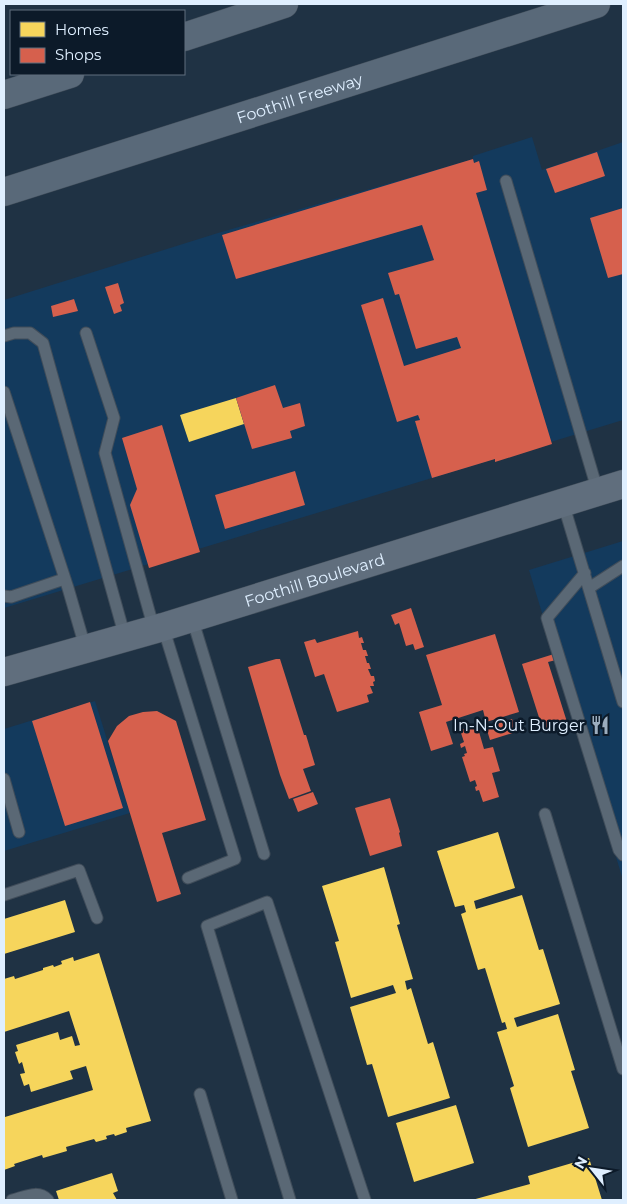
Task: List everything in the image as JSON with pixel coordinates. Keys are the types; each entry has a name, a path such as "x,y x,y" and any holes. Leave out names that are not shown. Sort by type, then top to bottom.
{"highway":[{"path":"185,36 284,4"},
{"name":"Foothill Freeway","path":"4,192 596,4"},
{"path":"4,95 67,75"}],"main road":[{"name":"Foothill Boulevard","path":"4,672 192,618 623,484"}],"lane":[{"path":"506,180 598,492"},
{"path":"4,336 14,333 30,333 43,343 125,638"},
{"path":"86,333 114,418 105,454 158,628 236,859 188,878"},
{"path":"4,392 86,650"},
{"path":"562,503 623,702"},
{"path":"589,588 623,566"},
{"path":"585,574 547,618 622,851"},
{"path":"4,596 11,597 64,579"},
{"path":"192,618 264,854"},
{"path":"4,779 19,832"},
{"path":"545,814 623,1069"},
{"path":"4,895 79,870 97,918"},
{"path":"290,1200 207,926 267,902 365,1200"},
{"path":"200,1094 232,1200"},
{"path":"12,1200 36,1194 48,1200"}],"shaded area":[{"path":"532,137 542,170 623,142 623,420 4,608 4,300 218,233 473,159 473,156"},
{"name":"In-N-Out Burger","path":"623,541 623,880 529,570"},
{"path":"95,701 130,813 4,851 4,729"}],"building: Homes":[{"path":"236,398 244,424 189,442 180,415"},
{"path":"498,832 515,888 474,901 476,909 522,895 539,950 543,949 560,1004 514,1018 517,1027 558,1014 575,1070 571,1071 589,1128 528,1147 510,1088 514,1086 497,1032 507,1029 505,1022 502,1023 485,968 478,970 461,914 466,912 464,905 455,907 437,851"},
{"path":"384,867 400,924 397,925 413,979 405,981 407,990 411,988 428,1044 433,1042 450,1098 388,1117 372,1064 367,1065 350,1007 396,993 393,985 351,998 335,942 339,941 322,886"},
{"path":"65,900 75,932 4,954 4,919"},
{"path":"99,953 151,1121 126,1128 127,1132 115,1136 114,1134 106,1136 107,1139 96,1142 94,1139 66,1147 67,1151 43,1158 42,1155 14,1164 15,1166 4,1170 4,1113 5,1117 93,1090 86,1066 70,1071 73,1079 31,1092 29,1084 24,1086 20,1074 25,1073 22,1062 19,1064 15,1052 18,1051 16,1045 58,1032 60,1040 72,1036 75,1046 80,1045 69,1011 4,1032 4,979 14,976 15,979 43,970 43,968 53,965 54,967 62,964 61,961 73,957 74,961"},
{"path":"456,1105 474,1163 414,1182 396,1123"},
{"path":"589,1158 602,1200 472,1200 530,1184 528,1176"},
{"path":"112,1173 118,1191 113,1193 117,1200 59,1200 56,1191"}],"building: Shops":[{"path":"597,152 605,176 555,193 546,169"},
{"path":"473,159 474,163 479,161 487,190 476,193 552,444 495,462 495,459 432,478 415,421 420,420 418,415 397,422 361,305 383,298 404,366 461,348 457,337 416,349 399,294 395,295 388,273 434,260 422,225 236,279 222,235"},
{"path":"623,208 623,274 608,278 590,218"},
{"path":"118,283 124,303 120,305 122,311 114,314 105,287"},
{"path":"74,299 78,311 53,317 51,306"},
{"path":"275,385 283,408 300,403 305,426 290,431 292,438 252,449 236,398"},
{"path":"162,425 200,552 149,568 130,505 137,489 122,438"},
{"path":"295,471 305,505 225,529 215,495"},
{"path":"411,608 424,647 415,650 413,644 406,646 399,623 395,625 391,615"},
{"path":"358,631 359,638 362,637 364,643 361,643 363,650 366,650 368,656 365,656 371,669 368,669 371,676 374,676 374,686 370,686 373,693 367,695 369,702 337,712 324,674 315,677 304,642 315,639 317,643"},
{"path":"495,634 519,712 486,722 483,710 446,722 453,744 431,751 419,712 442,705 426,655"},
{"path":"554,654 556,660 548,662 567,722 543,730 522,664"},
{"path":"280,659 315,765 303,769 311,791 289,799 248,667"},
{"path":"90,702 123,808 65,826 32,721"},
{"path":"157,711 176,721 206,820 162,833 181,894 157,902 108,741 117,726 129,716"},
{"path":"512,719 516,732 490,740 486,727"},
{"path":"477,725 484,749 493,747 500,771 492,773 499,797 483,802 479,790 476,791 475,780 470,782 462,757 467,753 465,746 461,748 460,744 464,742 460,730"},
{"path":"313,792 318,804 298,812 293,799"},
{"path":"390,798 402,846 370,856 355,808"}],"place":[{"name":"In-N-Out Burger","path":"600,725"}]}
